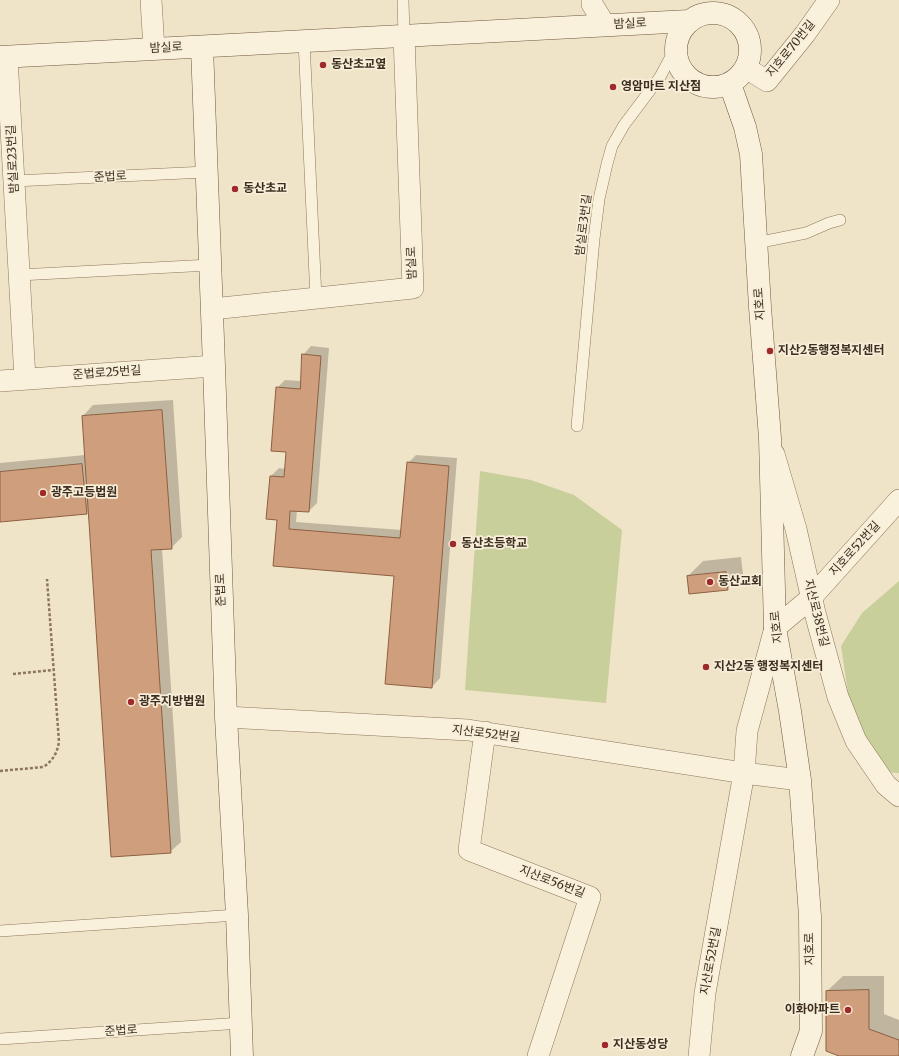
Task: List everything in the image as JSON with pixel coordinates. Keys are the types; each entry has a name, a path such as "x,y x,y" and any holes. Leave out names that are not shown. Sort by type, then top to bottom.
{"street":[{"path":"151,0 154,49"},
{"path":"592,0 592,4 605,25"},
{"name":"지호로70번길","path":"746,68 767,81 805,34 829,0"},
{"path":"729,7 735,20 743,27 748,36 750,58 746,68 739,77 730,84 711,87 692,81 683,72 678,60 676,47 678,37 689,21 697,16 707,13 716,13 729,7"},
{"name":"밤실로","path":"4,57 689,21"},
{"name":"밤실로","path":"212,309 413,288 404,36"},
{"name":"준법로","path":"202,46 226,717 237,915 242,1056"},
{"name":"밤실로23번길","path":"4,57 14,181 9,238 19,275 25,379"},
{"name":"지호로","path":"730,84 745,127 751,154 770,438 775,628 790,711 800,780 810,916 811,1031 802,1056"},
{"name":"준법로25번길","path":"0,381 214,366"},
{"name":"지산로38번길","path":"770,438 796,529 811,598 838,696 856,742 886,785 899,796"},
{"name":"지호로52번길","path":"775,628 811,598 899,500"},
{"name":"지산로52번길","path":"699,1056 705,993 744,773 747,731 775,628"},
{"name":"지산로52번길","path":"226,717 468,730 744,773"},
{"name":"지산로56번길","path":"485,732 469,850 590,896 538,1056"},
{"path":"744,773 800,780"}],"lane":[{"path":"403,0 404,36"},
{"path":"304,41 316,298"},
{"name":"밤실로3번길","path":"577,426 594,239 599,198 607,164 612,146 624,125 660,77 676,47"},
{"name":"준법로","path":"14,181 206,172"},
{"path":"756,244 806,234 829,223 840,220"},
{"path":"19,275 210,265"},
{"path":"0,931 237,915"},
{"name":"준법로","path":"0,1039 242,1023"}],"path":[{"path":"0,771 43,767 47,765 57,752 60,742 47,579"},
{"path":"13,674 54,670"}],"green space":[{"path":"480,471 531,480 574,495 622,530 606,703 465,690"},
{"path":"899,581 899,773 883,772 850,706 841,646 862,613"}],"building":[{"path":"302,354 321,356 309,512 290,511 289,529 400,538 407,462 449,466 432,688 385,684 394,576 273,566 277,520 266,519 270,476 284,477 286,452 271,451 276,387 300,389"},
{"name":"광주지방법원","path":"162,410 172,549 151,550 171,853 111,857 82,416"},
{"name":"광주고등법원","path":"82,464 87,514 0,522 0,472"},
{"path":"726,572 728,590 689,594 687,576"},
{"name":"이화아파트","path":"869,990 869,1029 899,1040 899,1056 839,1056 826,1051 826,991"}],"place":[{"name":"동산초교옆","path":"323,65"},
{"name":"영암마트 지산점","path":"613,87"},
{"name":"동산초교","path":"235,189"},
{"name":"지산2동행정복지센터","path":"770,351"},
{"name":"광주고등법원","path":"43,493"},
{"name":"동산초등학교","path":"453,544"},
{"name":"동산교회","path":"710,582"},
{"name":"지산2동 행정복지센터","path":"706,667"},
{"name":"광주지방법원","path":"131,702"},
{"name":"이화아파트","path":"848,1010"},
{"name":"지산동성당","path":"605,1045"}]}
